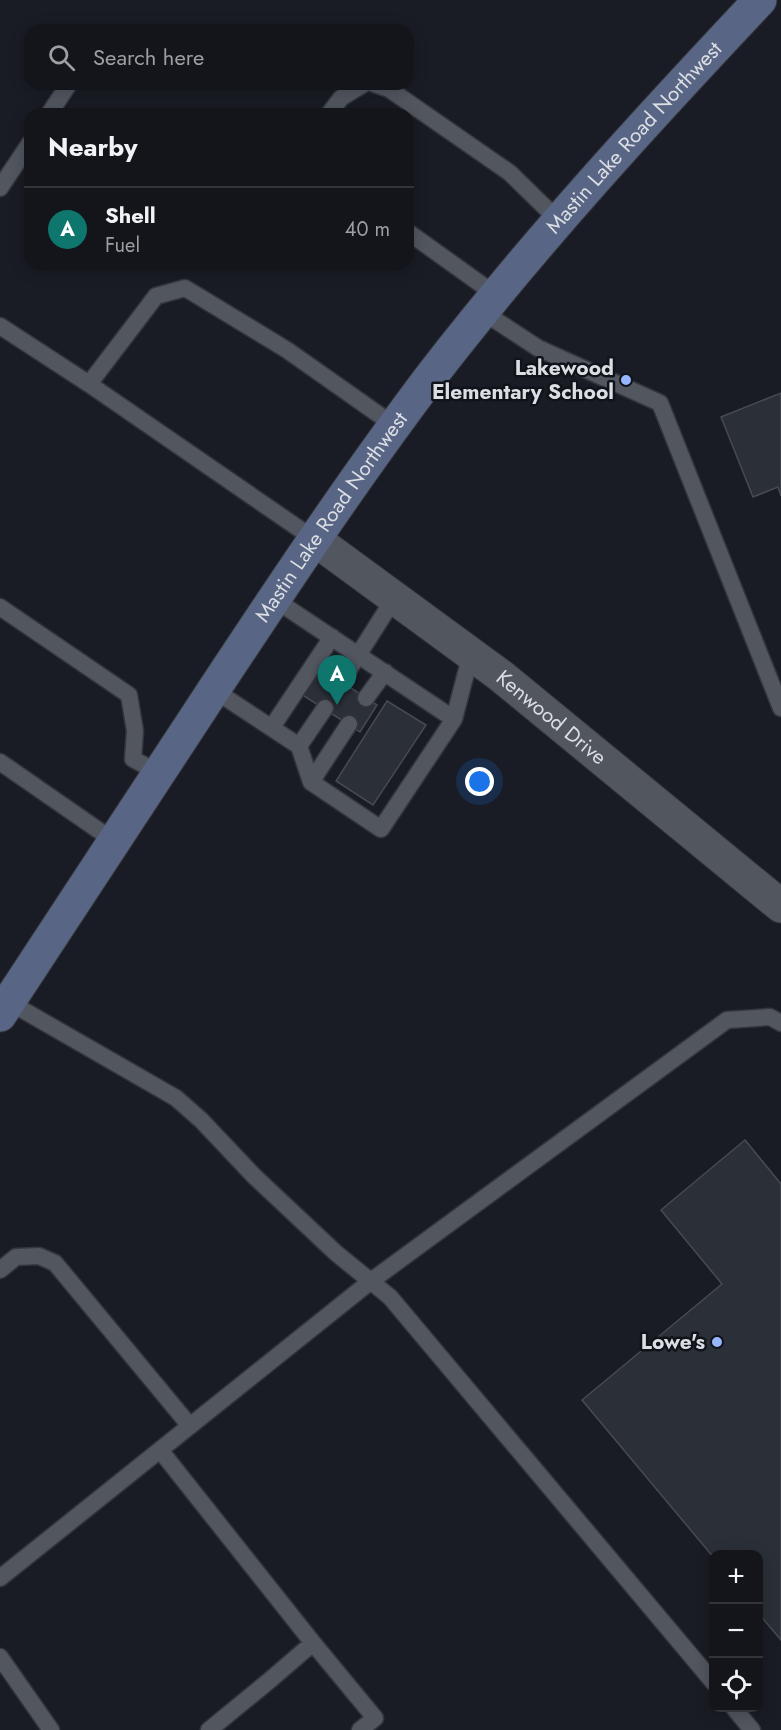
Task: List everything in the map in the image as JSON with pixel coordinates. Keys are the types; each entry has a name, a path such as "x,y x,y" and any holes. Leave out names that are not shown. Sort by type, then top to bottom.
{"street":[{"name":"Mastin Lake Road Northwest","path":"4,1008 274,599 395,426 489,303 559,221 658,108 760,0"},
{"name":"Kenwood Drive","path":"314,540 501,676 781,906"}],"lane":[{"path":"53,108 65,90"},
{"path":"334,108 341,98 354,90"},
{"path":"390,90 510,173 559,221"},
{"path":"0,188 24,152"},
{"path":"414,237 538,348 660,403 781,708"},
{"path":"89,384 156,296 185,288 287,350 395,426"},
{"path":"0,326 89,384 314,540"},
{"path":"341,682 395,597"},
{"path":"274,599 454,719"},
{"path":"0,607 129,695 135,731 133,759 159,773"},
{"path":"272,727 332,637"},
{"path":"214,690 298,746 311,782 381,829 454,719 471,654"},
{"path":"366,698 385,672"},
{"path":"298,746 324,708"},
{"path":"311,782 349,724"},
{"path":"0,762 114,841"},
{"path":"4,1008 176,1098 336,1253 390,1297 709,1677"},
{"path":"0,1578 371,1281 727,1020 770,1017 781,1023"},
{"path":"0,1270 16,1257 39,1256 55,1263 190,1425"},
{"path":"160,1450 375,1718 360,1730"},
{"path":"209,1730 313,1642"},
{"path":"0,1657 51,1730"},
{"path":"738,1712 752,1730"}],"building":[{"path":"781,393 781,496 778,487 753,497 721,417"},
{"path":"319,667 377,705 360,732 301,694"},
{"path":"387,701 426,725 373,805 336,781"},
{"name":"Lowe's","path":"745,1140 781,1184 781,1640 763,1619 763,1550 709,1550 709,1552 582,1400 722,1284 661,1210"}],"place":[{"name":"Lakewood Elementary School","path":"626,380"},
{"name":"Shell","path":"337,705"},
{"name":"Lowe's","path":"717,1342"}]}
